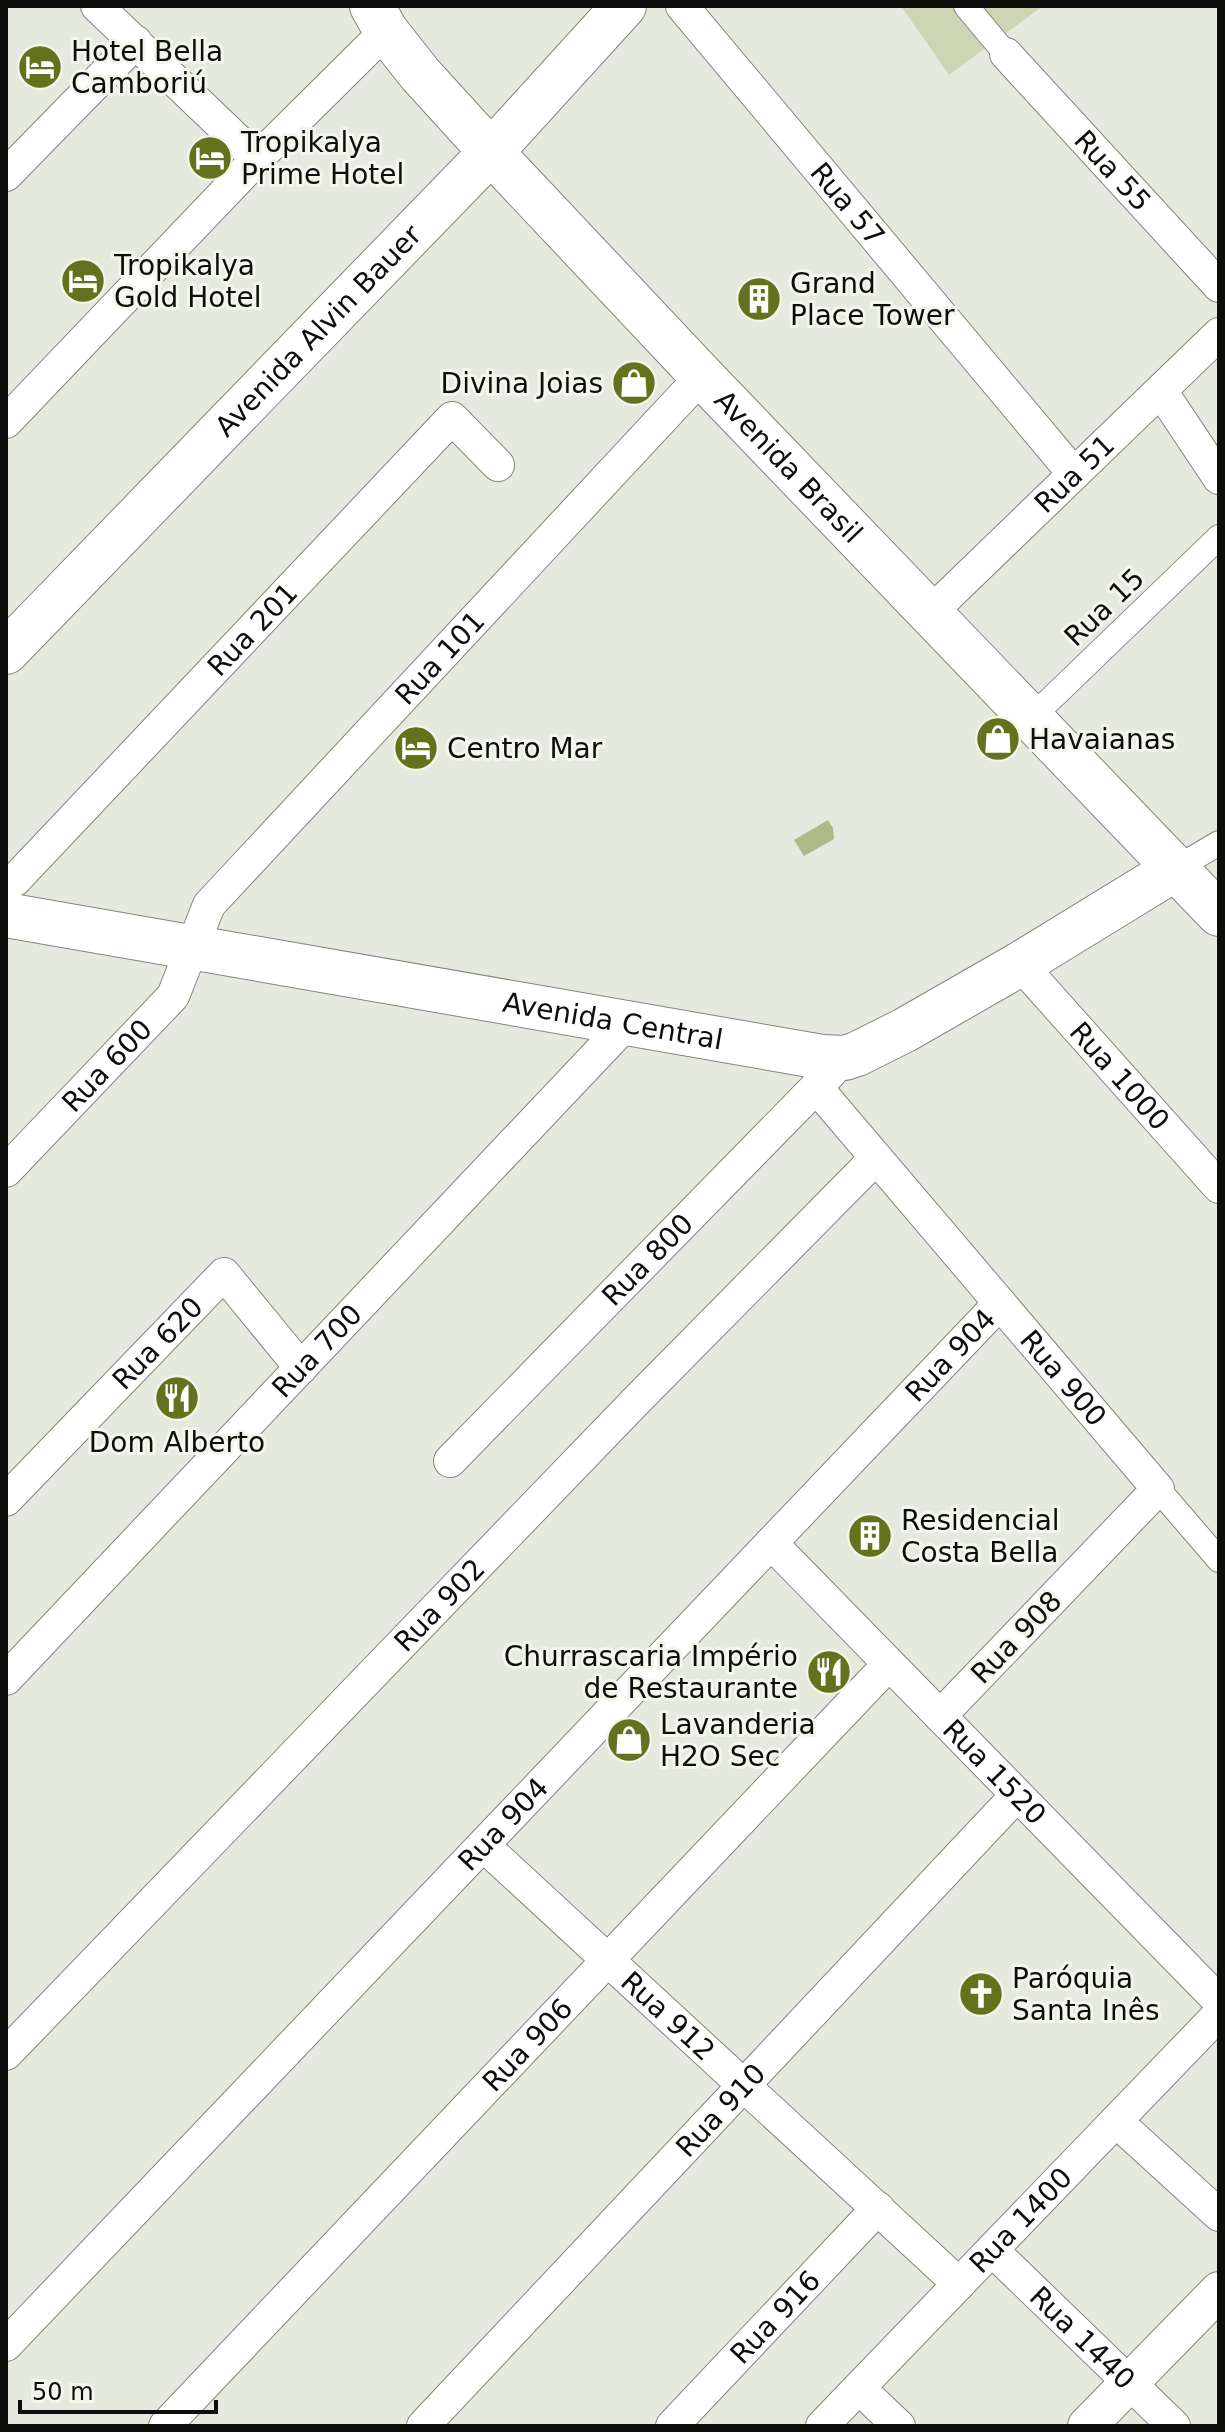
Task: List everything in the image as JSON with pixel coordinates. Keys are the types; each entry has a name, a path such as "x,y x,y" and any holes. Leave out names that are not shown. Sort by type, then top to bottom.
{"main road":[{"name":"Avenida Alvin Bauer","path":"6,652 491,152 624,6"},
{"name":"Avenida Brasil","path":"379,18 420,74 491,152 929,614 1219,914"},
{"name":"Avenida Central","path":"6,915 822,1057 830,1073 857,1054 1020,964 1175,869"}],"street":[{"path":"97,6 257,159"},
{"name":"Rua 57","path":"682,6 1074,474"},
{"path":"966,6 1006,54"},
{"path":"6,422 257,159 379,18"},
{"path":"6,175 136,42"},
{"name":"Rua 55","path":"1006,54 1219,286"},
{"name":"Rua 51","path":"929,614 1219,334"},
{"name":"Rua 101","path":"191,948 209,905 702,376"},
{"path":"1161,391 1219,478"},
{"name":"Rua 201","path":"6,886 452,418 498,465"},
{"name":"Rua 15","path":"1030,719 1219,537"},
{"path":"1175,869 1219,843"},
{"name":"Rua 600","path":"6,1171 173,996 191,948"},
{"name":"Rua 1000","path":"1020,964 1219,1187"},
{"name":"Rua 700","path":"6,1679 627,1023"},
{"name":"Rua 900","path":"830,1073 876,1158 1219,1560"},
{"name":"Rua 800","path":"450,1461 830,1073"},
{"name":"Rua 902","path":"6,2054 601,1437 876,1158"},
{"name":"Rua 620","path":"6,1500 224,1274 301,1368"},
{"name":"Rua 904","path":"6,2345 1000,1303"},
{"name":"Rua 908","path":"940,1716 1158,1489"},
{"name":"Rua 1520","path":"771,1543 1219,2001"},
{"name":"Rua 906","path":"165,2426 889,1664"},
{"name":"Rua 910","path":"423,2426 1017,1795"},
{"name":"Rua 912","path":"483,1845 959,2284"},
{"name":"Rua 1400","path":"822,2426 1219,2014"},
{"path":"1116,2121 1219,2215"},
{"name":"Rua 916","path":"672,2426 878,2208"},
{"name":"Rua 1440","path":"992,2250 1174,2426"},
{"path":"1087,2426 1219,2291"},
{"path":"859,2388 899,2426"}],"shaded area":[{"path":"901,6 1043,6 949,75"},
{"path":"828,820 834,839 804,856 794,840"}],"place":[{"name":"Hotel Bella Camboriú","path":"40,67"},
{"name":"Tropikalya Prime Hotel","path":"210,158"},
{"name":"Tropikalya Gold Hotel","path":"83,281"},
{"name":"Grand Place Tower","path":"759,299"},
{"name":"Divina Joias","path":"634,383"},
{"name":"Havaianas","path":"998,739"},
{"name":"Centro Mar","path":"416,748"},
{"name":"Dom Alberto","path":"177,1398"},
{"name":"Residencial Costa Bella","path":"870,1536"},
{"name":"Churrascaria Império de Restaurante","path":"829,1672"},
{"name":"Lavanderia H2O Sec","path":"629,1740"},
{"name":"Paróquia Santa Inês","path":"981,1994"}]}
